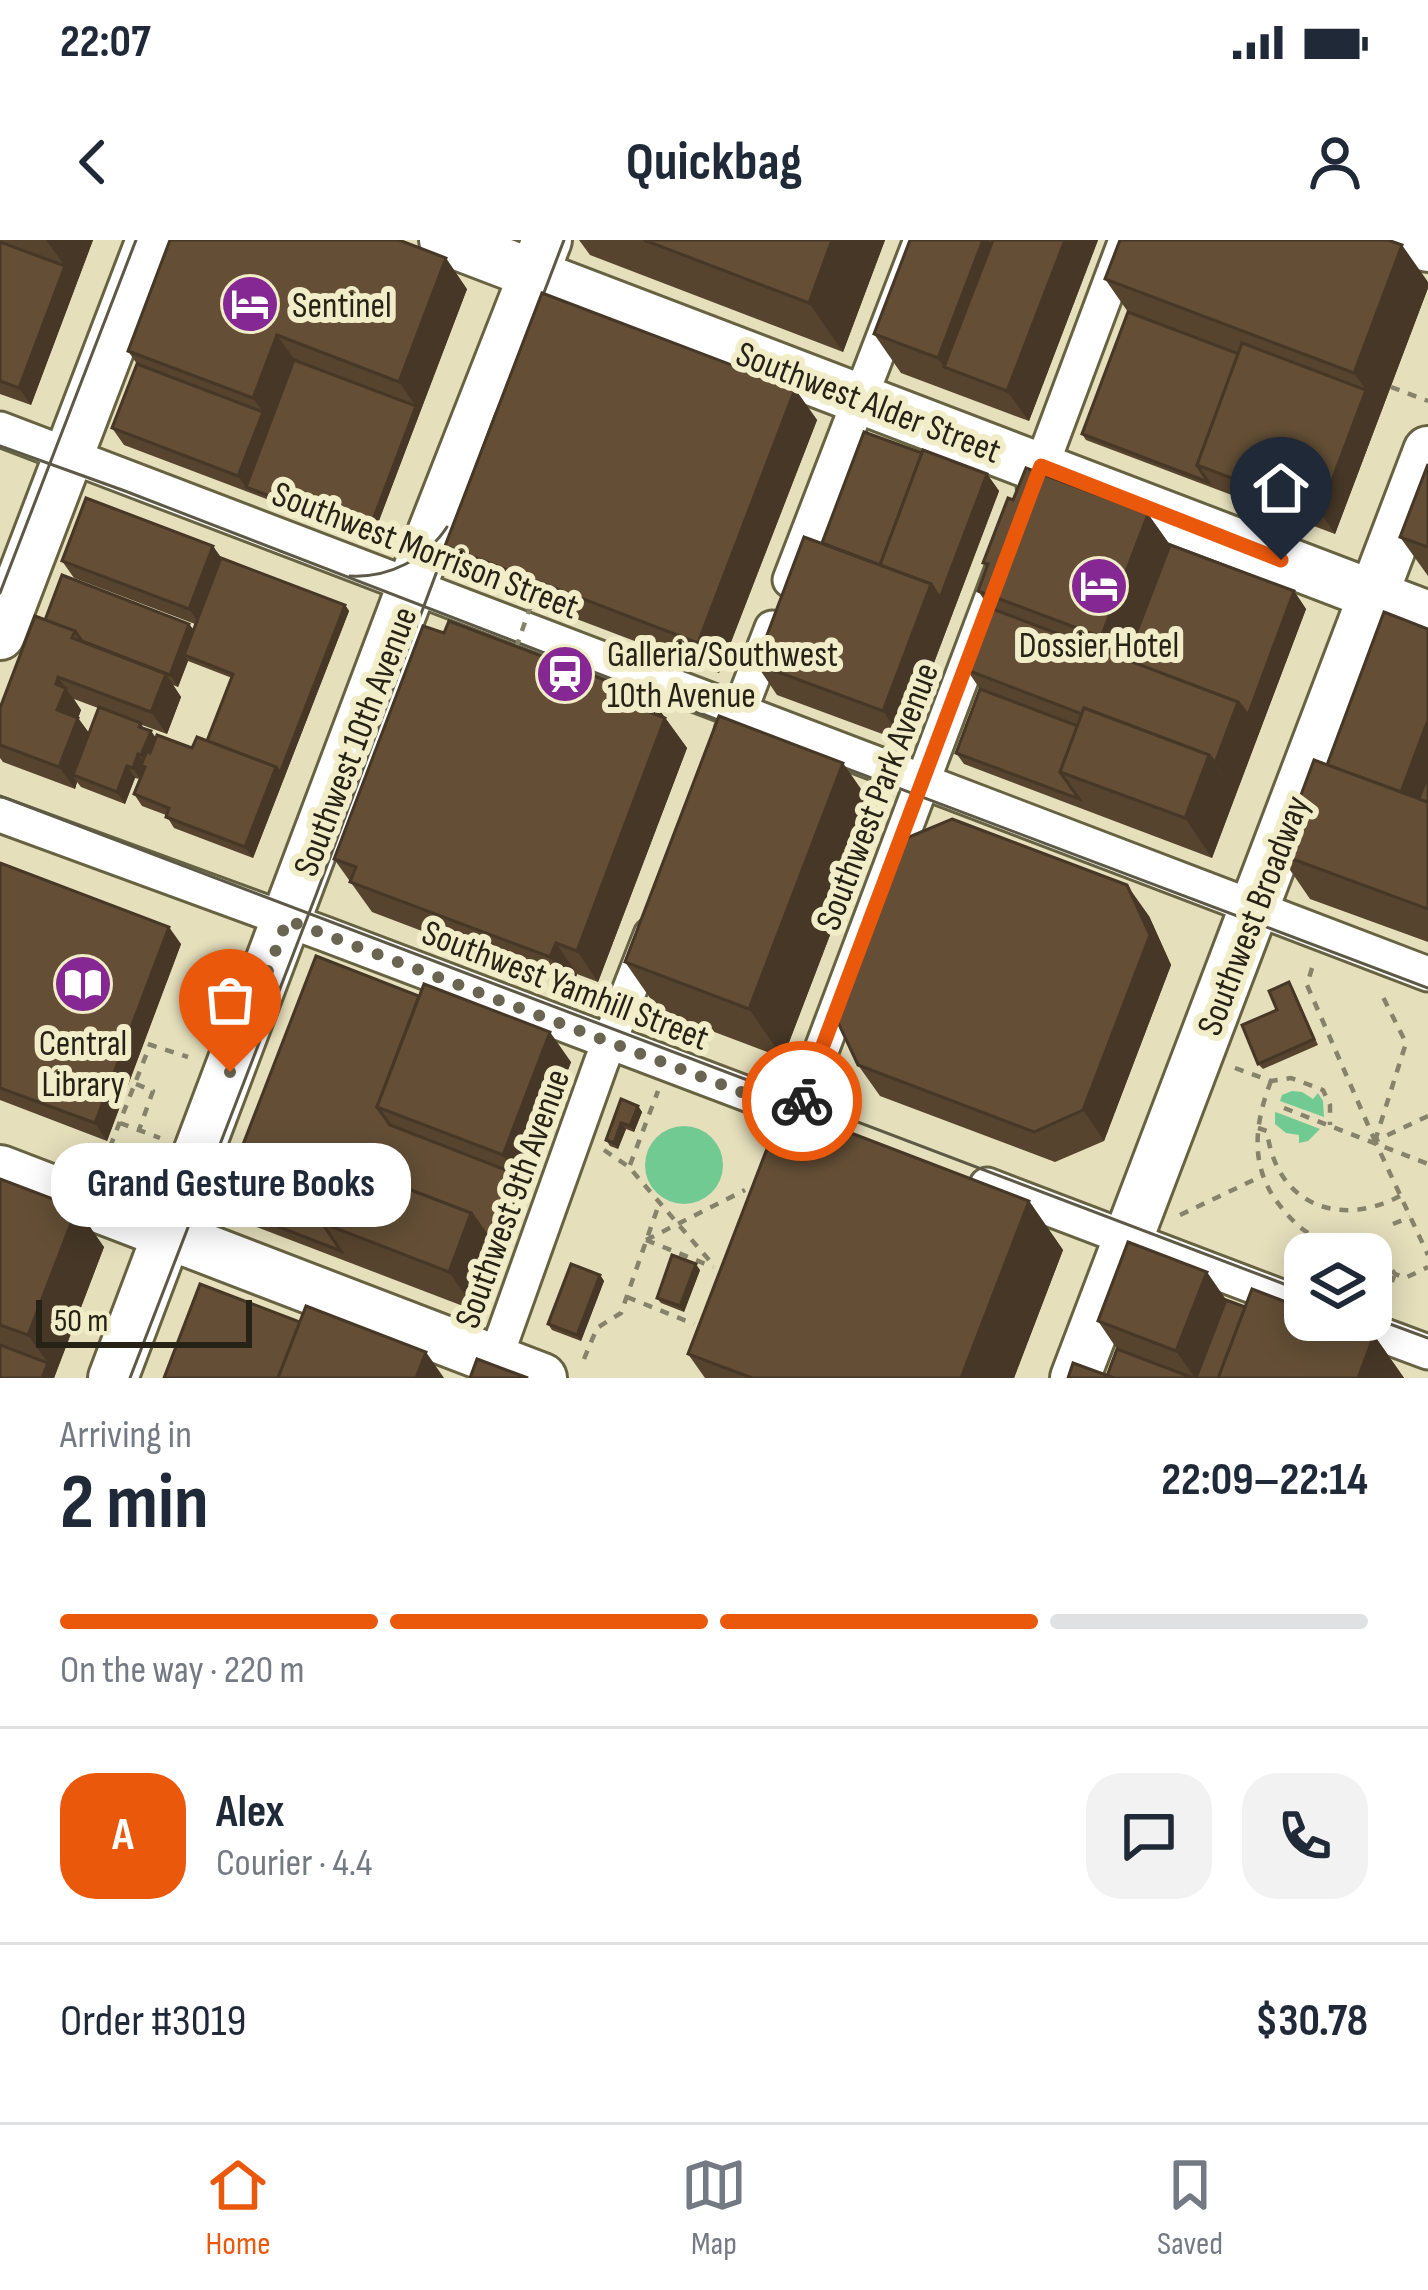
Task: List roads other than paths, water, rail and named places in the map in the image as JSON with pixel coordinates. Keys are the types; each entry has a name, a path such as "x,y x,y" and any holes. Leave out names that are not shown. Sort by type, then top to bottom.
{"street":[{"path":"0,635 151,240"},
{"name":"Southwest Alder Street","path":"444,240 541,257 861,398 1034,487 1428,616"},
{"path":"720,765 921,240"},
{"path":"1034,487 1126,240"},
{"path":"1409,240 1428,247"},
{"name":"Southwest 10th Avenue","path":"113,1378 541,257"},
{"name":"Southwest Morrison Street","path":"0,429 1428,974"},
{"name":"Southwest Broadway","path":"1075,1378 1428,451"},
{"name":"Southwest Park Avenue","path":"778,1166 1010,549"},
{"name":"Southwest Yamhill Street","path":"0,815 844,1131"},
{"name":"Southwest 9th Avenue","path":"491,1369 662,909"},
{"path":"0,1170 168,1234 491,1369 563,1368"},
{"path":"955,1173 1284,1298"},
{"path":"1392,1339 1428,1352"}],"tram line":[{"path":"0,593 136,240"},
{"path":"532,324 564,240"},
{"path":"130,1378 496,413"},
{"path":"0,446 749,732"},
{"path":"350,576 379,574 405,564 447,527"},
{"path":"816,757 1428,988"},
{"path":"0,796 1284,1284"},
{"path":"1392,1325 1428,1338"}],"place":[{"name":"Sentinel","path":"250,304"},
{"name":"Dossier Hotel","path":"1099,586"},
{"name":"Galleria/Southwest 10th Avenue","path":"565,674"},
{"name":"Central Library","path":"83,984"},
{"name":"Grand Gesture Books","path":"230,1072"}]}
